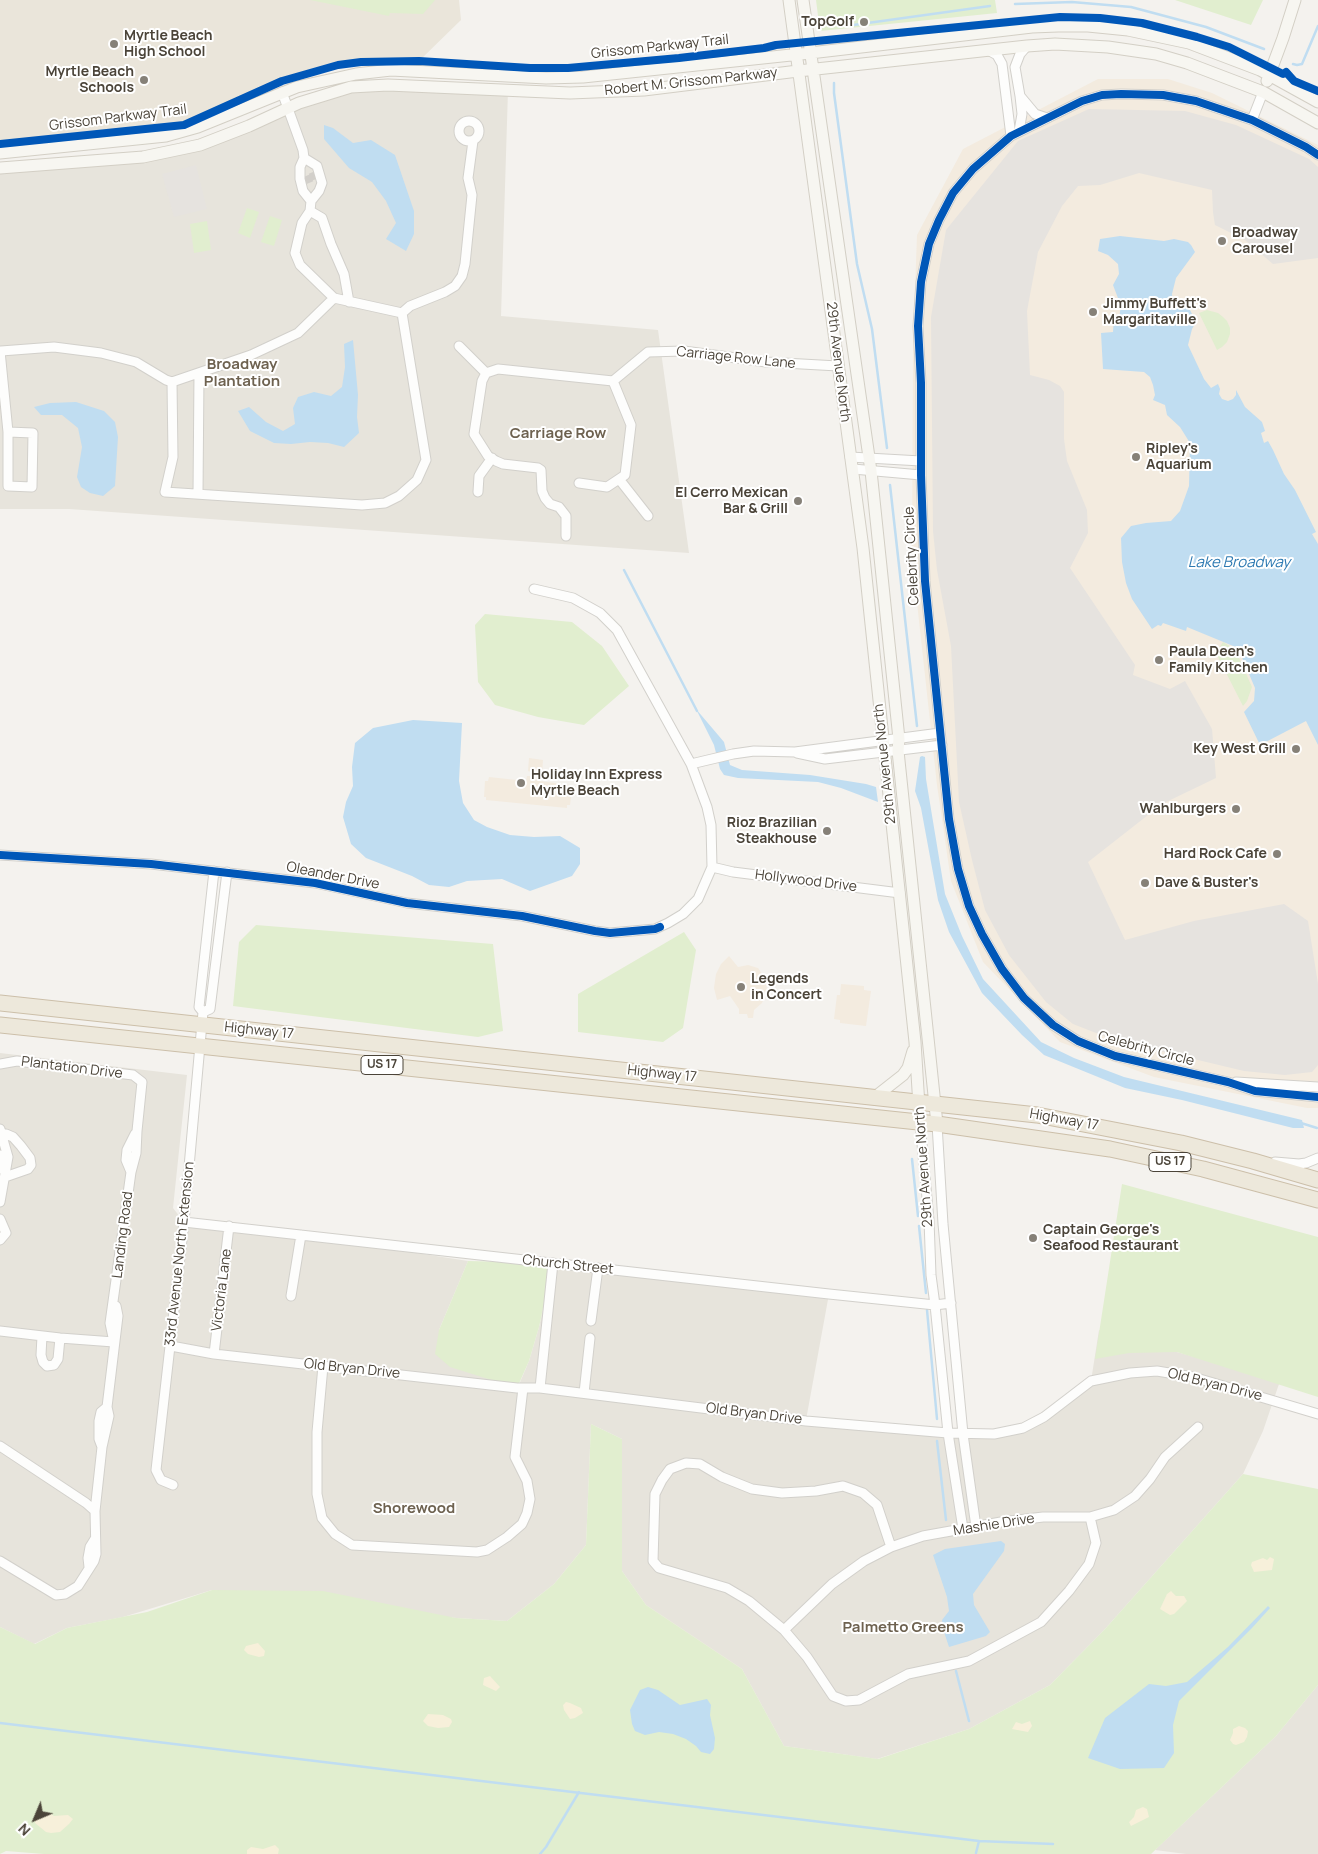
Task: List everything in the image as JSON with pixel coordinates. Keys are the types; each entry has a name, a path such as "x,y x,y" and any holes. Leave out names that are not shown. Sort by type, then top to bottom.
{"highway":[{"name":"Highway 17","path":"0,1003 203,1018 1037,1115 1181,1143 1318,1180"},
{"name":"Highway 17","path":"0,1025 936,1124 1110,1149 1203,1169 1318,1200"}],"main road":[{"name":"29th Avenue North","path":"789,0 863,548 915,1042 920,1122"},
{"name":"29th Avenue North","path":"803,0 871,471 936,1124"},
{"path":"1263,92 1295,0"},
{"name":"Robert M. Grissom Parkway","path":"0,153 166,136 198,127 297,87 356,74 391,70 546,78 583,77 1032,27 1088,26 1128,30 1189,43 1224,55 1318,102"},
{"name":"Robert M. Grissom Parkway","path":"0,168 144,157 200,145 299,103 351,87 388,85 570,93 644,90 798,70 813,70 1027,46 1079,44 1108,46 1156,54 1205,68 1263,92 1318,123"},
{"path":"875,1097 903,1075 908,1068 915,1042"}],"street":[{"path":"1019,131 1022,114 1016,67 1020,54 1027,46"},
{"path":"988,50 997,55 1002,64 1011,136"},
{"path":"282,92 309,169 319,191"},
{"path":"1252,120 1263,92"},
{"name":"Celebrity Circle","path":"1318,155 1252,120 1182,98 1146,94 1121,94 1102,95 1082,101 1011,136 983,159 964,179 945,206 929,244 922,275 918,326 925,581 950,832 958,869 970,906 982,934 1002,969 1024,998 1045,1019 1064,1034 1092,1048 1134,1061 1228,1082 1255,1091 1318,1096"},
{"path":"1020,96 1035,114 1047,118"},
{"path":"402,313 410,306 455,286 462,276 465,264 472,194 468,178 473,140"},
{"path":"317,166 322,183 319,191 308,198 301,184 300,167 309,169 317,166"},
{"path":"309,169 308,198 310,211 302,223 295,253 300,265 334,298 402,313"},
{"path":"310,211 322,218 344,274 349,302"},
{"path":"8,432 33,433 32,487 8,486 8,432 0,351 54,347 101,353 136,362 172,382 251,355 298,333 334,298"},
{"path":"172,382 173,457 166,492 362,506 384,502 399,496 417,480 426,460 402,313"},
{"path":"459,346 486,373"},
{"name":"Carriage Row Lane","path":"613,380 648,352 684,350 766,362 838,366"},
{"path":"566,536 566,516 559,507 550,504 542,492 542,470 503,464 488,456 474,434 482,381 486,373 498,369 613,380 631,425 625,475 607,487 579,483"},
{"path":"198,373 198,494"},
{"path":"850,457 921,461"},
{"path":"478,492 479,476 492,458"},
{"path":"852,469 921,475"},
{"path":"619,479 648,516"},
{"name":"Oleander Drive","path":"0,855 151,864 315,882 407,903 522,916 584,930 610,933 655,929 678,918 698,899 712,867 711,825 707,807 691,764 616,630 600,613 573,598 534,589"},
{"path":"884,747 899,739 940,734"},
{"path":"691,764 732,754 754,751 795,752 884,747 898,751 942,745"},
{"name":"Hollywood Drive","path":"712,867 733,872 900,893"},
{"name":"33rd Avenue North Extension","path":"173,1485 161,1480 156,1470 171,1346 201,1047 203,1018 199,1007 214,871"},
{"name":"33rd Avenue North Extension","path":"203,1018 210,1009 227,872"},
{"name":"Plantation Drive","path":"0,1064 17,1060 133,1075 142,1082"},
{"name":"Landing Road","path":"0,1561 56,1594 66,1594 78,1586 89,1567 90,1547 95,1539 95,1511 102,1447 109,1416 107,1408 118,1316 115,1298 131,1172 136,1153 136,1131 142,1082"},
{"name":"Celebrity Circle","path":"1228,1082 1318,1086"},
{"name":"29th Avenue North","path":"920,1122 929,1220 930,1275 935,1305 948,1434 963,1529"},
{"name":"29th Avenue North","path":"936,1124 943,1224 964,1434 976,1527"},
{"path":"1,1133 13,1137 22,1146 30,1158 31,1165 28,1169 5,1176"},
{"path":"0,1202 8,1157 1,1133"},
{"path":"0,1155 5,1176"},
{"path":"1253,1161 1299,1164 1318,1158"},
{"path":"0,1219 6,1233 0,1240"},
{"name":"Church Street","path":"184,1222 935,1305 952,1303"},
{"name":"Victoria Lane","path":"214,1354 229,1226"},
{"path":"291,1296 301,1235"},
{"path":"540,1388 553,1263"},
{"path":"591,1321 598,1268"},
{"path":"0,1331 114,1342"},
{"path":"42,1336 41,1355 43,1362 47,1366 54,1365 58,1359 60,1338"},
{"path":"584,1393 590,1338"},
{"name":"Old Bryan Drive","path":"171,1346 214,1354 523,1388 540,1388 806,1420 948,1434 994,1434 1022,1428 1044,1416 1092,1381 1130,1373 1157,1371 1193,1378 1318,1414"},
{"path":"324,1366 317,1432 317,1494 322,1518 335,1534 352,1545 477,1552 487,1550 522,1524 527,1513 530,1498 527,1481 515,1457 523,1388"},
{"name":"Mashie Drive","path":"784,1630 832,1584 864,1561 891,1547 923,1536 1001,1522 1043,1517 1090,1517 1114,1510 1135,1496 1150,1479 1165,1457 1198,1427"},
{"path":"0,1446 86,1503 95,1511"},
{"path":"891,1547 877,1505 863,1493 843,1486 816,1491 782,1493 752,1489 722,1477 700,1464 686,1463 670,1469 655,1494 653,1561 659,1568 727,1588 749,1601 784,1630 807,1657 832,1696 846,1701 859,1700 908,1674 969,1661 1041,1622 1069,1591 1089,1564 1096,1543 1090,1517"}],"shaded area":[{"name":"Myrtle Beach Schools","path":"0,0 459,0 461,20 419,61 361,62 312,72 264,89 198,127 0,144"},
{"path":"1098,79 1168,79 1212,93 1318,145 1318,1108 1307,1108 1154,1077 1060,1042 983,962 951,881 937,785 912,557 913,346 917,235 963,149"},
{"path":"351,87 508,90 501,316 658,330 689,553 69,509 0,509 0,168 200,145"},
{"path":"1089,109 1185,111 1236,125 1309,159 1318,167 1318,258 1273,264 1245,240 1215,225 1212,190 1139,173 1100,185 1078,186 1062,206 1038,252 1027,311 1030,375 1049,380 1060,386 1064,392 1064,439 1067,461 1087,510 1088,533 1070,568 1135,665 1133,675 1170,689 1185,681 1212,729 1216,778 1162,804 1088,862 1125,940 1194,921 1284,904 1308,921 1318,984 1318,1065 1312,1072 1285,1075 1244,1071 1114,1040 1073,1024 1046,1002 1009,955 985,910 972,860 959,802 951,646 937,570 933,531 931,317 946,230 1018,141"},
{"path":"196,165 207,209 174,217 162,174"},
{"name":"Holiday Inn Express Myrtle Beach","path":"529,758 543,760 542,774 538,774 538,776 541,776 540,781 570,785 570,789 572,789 570,805 567,805 567,808 486,800 486,797 484,797 485,781 488,781 489,777 526,781 527,776 531,776 531,772 528,771"},
{"name":"Legends in Concert","path":"729,956 738,967 748,965 758,968 766,980 767,992 762,1003 754,1010 753,1018 748,1018 747,1014 739,1014 739,1009 730,996 717,1000 714,988 716,974 721,964"},
{"path":"841,984 864,986 864,990 871,991 866,1026 840,1023 840,1020 834,1019 837,995 840,995"},
{"path":"0,1053 187,1075 173,1208 184,1222 301,1235 468,1261 439,1330 518,1387 529,1361 539,1327 553,1263 829,1294 806,1420 948,1433 1023,1428 1091,1381 1099,1330 1280,1381 1263,1431 1243,1474 1105,1629 1050,1685 969,1729 877,1759 784,1746 742,1669 646,1605 622,1571 622,1439 591,1424 586,1545 554,1584 507,1621 456,1618 212,1590 123,1617 67,1628 34,1644 0,1627"},
{"path":"1318,1685 1318,1854 1186,1854 1155,1850 1276,1736"}],"green space":[{"path":"310,0 435,0 423,14 390,13 389,16"},
{"name":"TopGolf","path":"816,0 995,0 997,13 820,31"},
{"path":"1175,0 1263,0 1251,25"},
{"path":"247,208 259,212 250,238 238,233"},
{"path":"270,216 282,220 274,246 261,242"},
{"path":"207,221 211,250 194,253 190,224"},
{"path":"1207,310 1218,313 1227,321 1230,328 1227,342 1217,350 1199,313"},
{"path":"485,614 572,622 602,646 629,686 584,725 538,717 495,705 478,682 475,625"},
{"path":"1223,642 1235,649 1252,687 1243,706 1216,653"},
{"path":"256,925 493,944 503,1031 478,1037 233,1006 239,942"},
{"path":"684,932 696,950 683,1028 663,1042 578,1032 578,994"},
{"path":"1122,1184 1318,1237 1318,1397 1177,1352 1129,1353 1095,1359"},
{"path":"468,1261 553,1263 539,1327 529,1361 517,1388 450,1367 435,1354 439,1330"},
{"path":"591,1424 622,1439 622,1571 646,1605 742,1669 784,1746 878,1759 969,1729 1050,1685 1105,1629 1243,1474 1318,1489 1318,1685 1276,1736 1151,1854 44,1854 6,1851 0,1854 0,1627 35,1644 67,1628 147,1612 212,1590 323,1591 456,1618 507,1621 554,1584 586,1545"}],"sand":[{"path":"1270,1557 1274,1559 1272,1570 1254,1572 1251,1565 1252,1562 1263,1558 1267,1560"},
{"path":"1171,1591 1176,1596 1184,1596 1187,1601 1174,1614 1170,1615 1160,1609 1167,1594"},
{"path":"258,1643 265,1651 264,1656 259,1657 248,1654 244,1650 246,1646"},
{"path":"490,1676 500,1687 496,1691 483,1685 484,1678"},
{"path":"566,1702 581,1708 583,1713 570,1719 564,1710 563,1705"},
{"path":"428,1714 443,1715 451,1719 452,1722 449,1727 438,1728 428,1726 423,1721"},
{"path":"1030,1721 1032,1726 1028,1732 1012,1729 1016,1722 1022,1724"},
{"path":"1239,1726 1248,1731 1244,1742 1236,1745 1230,1740 1233,1729"},
{"path":"1143,1807 1147,1809 1149,1817 1131,1826 1129,1822 1134,1817 1136,1810"},
{"path":"42,1812 50,1813 54,1816 68,1815 73,1819 60,1832 46,1832 35,1823 35,1817"},
{"path":"275,1845 279,1849 278,1854 247,1854 247,1850 251,1847 263,1849"}],"water":[{"path":"324,125 333,128 353,143 371,140 395,155 414,211 414,234 406,251 386,239 396,223 386,201 372,182 349,168 324,139"},
{"name":"Lake Broadway","path":"1120,236 1164,241 1174,239 1188,242 1191,245 1195,252 1176,278 1172,294 1176,305 1182,308 1186,306 1196,322 1188,345 1204,379 1211,388 1218,384 1219,394 1222,399 1228,401 1236,395 1236,390 1245,407 1262,422 1265,431 1261,433 1264,443 1268,441 1316,532 1312,534 1318,544 1318,745 1306,721 1260,745 1244,712 1254,701 1255,688 1238,648 1187,627 1186,631 1163,623 1161,626 1158,625 1152,629 1132,599 1126,583 1122,562 1121,538 1131,526 1171,521 1180,511 1189,486 1190,443 1180,427 1167,415 1165,405 1153,400 1155,395 1150,377 1144,372 1103,369 1101,333 1113,332 1114,317 1119,318 1121,306 1113,285 1119,274 1118,264 1108,255 1098,251 1100,239"},
{"path":"353,340 359,433 344,447 328,443 274,443 250,431 238,411 249,407 266,422 283,431 295,424 293,408 298,397 314,392 331,396 342,387 345,367 344,344"},
{"path":"76,402 104,411 115,422 118,437 115,486 103,496 90,493 81,487 77,477 82,447 78,428 62,415 41,415 34,407 50,403"},
{"path":"696,709 724,742 730,765 742,770 810,775 866,784 876,787 878,802 841,788 818,782 738,778 724,775 720,769 714,745"},
{"path":"413,720 462,723 459,781 463,803 474,820 510,835 534,837 560,836 580,848 580,864 572,876 530,891 502,879 467,881 449,887 429,885 412,876 366,858 351,844 343,817 346,802 353,786 352,767 355,743 373,728"},
{"path":"920,757 925,757 926,779 945,894 962,936 983,979 1041,1042 1074,1058 1124,1077 1302,1120 1304,1128 1293,1128 1182,1100 1125,1088 1044,1055 1022,1035 982,993 949,932 938,900 921,808 915,791"},
{"path":"1001,1541 1005,1544 1004,1551 973,1594 974,1605 990,1632 986,1636 949,1647 942,1620 949,1611 947,1597 933,1555 945,1549"},
{"path":"1268,1606 1270,1608 1252,1628 1179,1701 1173,1725 1174,1753 1164,1768 1120,1769 1088,1758 1105,1718 1149,1684 1166,1686 1187,1682 1228,1647"},
{"path":"648,1687 658,1690 680,1705 707,1699 711,1705 710,1715 715,1738 714,1749 710,1754 701,1752 686,1739 673,1734 659,1732 645,1735 635,1731 630,1710 640,1690"}],"waterway":[{"path":"1015,4 1072,2 1131,7 1206,27 1264,49"},
{"path":"846,26 990,6"},
{"path":"1293,64 1302,64 1318,26"},
{"path":"834,83 857,264 872,329 887,448"},
{"path":"890,485 917,726"},
{"path":"624,570 697,711"},
{"path":"1301,1123 1317,1128"},
{"path":"912,1159 918,1216"},
{"path":"919,1226 926,1293"},
{"path":"927,1310 937,1419"},
{"path":"937,1441 946,1520"},
{"path":"956,1671 969,1721"},
{"path":"0,1723 979,1841 1053,1844"},
{"path":"540,1854 579,1792"},
{"path":"976,1853 979,1841"}],"tunnel":[{"path":"313,172 316,179"},
{"path":"306,176 309,183"}],"cycle path":[{"name":"Grissom Parkway Trail","path":"0,144 184,125 282,81 338,65 361,62 419,61 530,68 568,68 1060,17 1100,18 1142,23 1197,37 1229,47 1283,74 1286,72 1294,81 1318,91"},
{"path":"1318,155 1252,120 1196,101 1163,95 1121,94 1102,95 1082,101 1011,136 973,169 953,193 929,244 921,282 918,326 925,581 949,819 958,869 969,906 982,934 1002,969 1024,998 1053,1025 1078,1041 1115,1056 1228,1082 1255,1091 1318,1097"},
{"path":"0,855 151,864 315,883 407,903 522,916 610,933 660,927"}],"place":[{"name":"TopGolf","path":"864,22"},
{"name":"Myrtle Beach High School","path":"114,44"},
{"name":"Myrtle Beach Schools","path":"144,80"},
{"name":"Broadway Carousel","path":"1222,241"},
{"name":"Jimmy Buffett's Margaritaville","path":"1093,312"},
{"name":"Ripley's Aquarium","path":"1136,457"},
{"name":"El Cerro Mexican Bar & Grill","path":"798,501"},
{"name":"Paula Deen's Family Kitchen","path":"1159,660"},
{"name":"Key West Grill","path":"1296,749"},
{"name":"Holiday Inn Express Myrtle Beach","path":"521,783"},
{"name":"Wahlburgers","path":"1236,809"},
{"name":"Rioz Brazilian Steakhouse","path":"827,831"},
{"name":"Hard Rock Cafe","path":"1277,854"},
{"name":"Dave & Buster's","path":"1145,883"},
{"name":"Legends in Concert","path":"741,987"},
{"name":"Captain George's Seafood Restaurant","path":"1033,1238"}],"district":[{"name":"Broadway Plantation","path":"242,374"},
{"name":"Carriage Row","path":"558,434"},
{"name":"Shorewood","path":"414,1509"},
{"name":"Palmetto Greens","path":"903,1628"}]}
